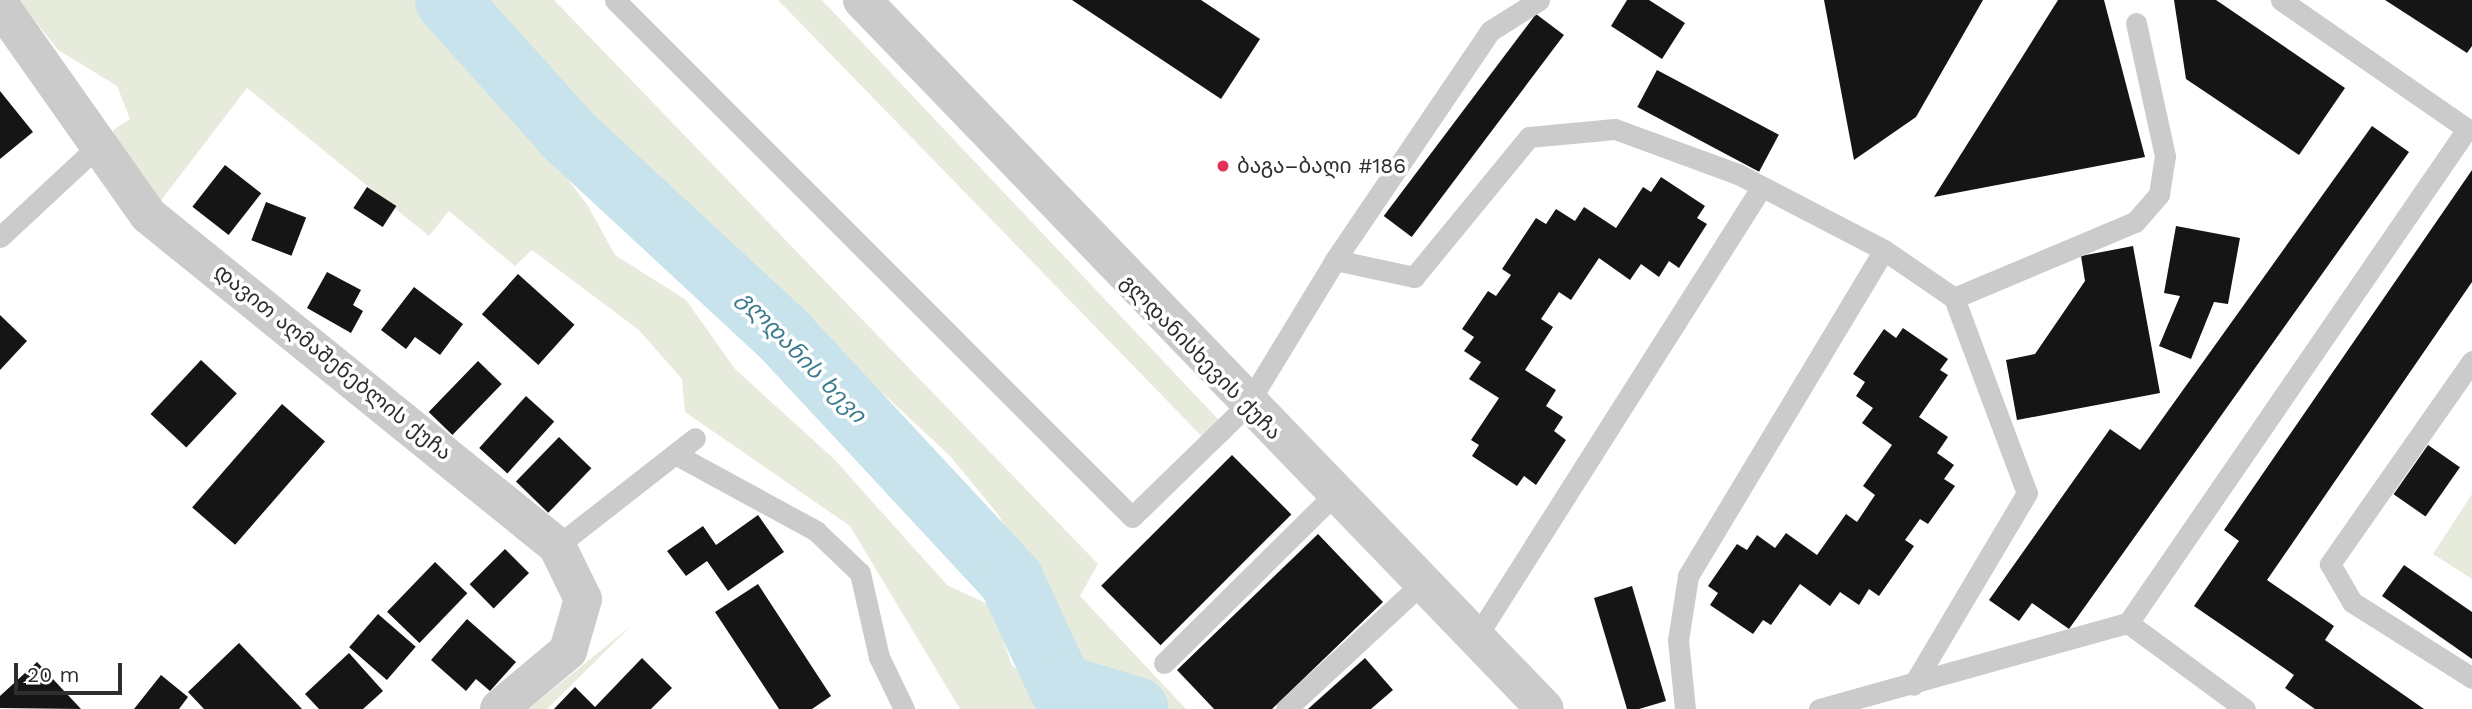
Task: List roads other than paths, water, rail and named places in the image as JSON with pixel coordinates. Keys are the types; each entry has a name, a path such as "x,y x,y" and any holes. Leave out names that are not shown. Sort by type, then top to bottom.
{"street":[{"name":"გლდანისხევის ქუჩა","path":"862,0 1247,405 1477,636 1545,709"},
{"name":"დავით აღმაშენებლის ქუჩა","path":"0,5 148,215 557,546 583,599 568,650 499,709"}],"lane":[{"path":"615,0 1132,517 1247,405 1335,260 1490,31 1539,0"},
{"path":"1819,709 2128,623 2470,130 2281,0"},
{"path":"1954,298 2135,222 2159,194 2165,156 2136,23"},
{"path":"1335,260 1414,277 1529,137 1615,128 1738,174 1884,250 1954,298 2027,493 1913,685"},
{"path":"0,237 99,145"},
{"path":"1477,636 1761,188"},
{"path":"1685,709 1678,640 1688,576 1884,250"},
{"path":"2472,361 2330,564 2352,602 2472,678"},
{"path":"557,546 695,438"},
{"path":"675,454 816,531 860,573 879,657 904,709"},
{"path":"1164,663 1335,494"},
{"path":"1286,709 1423,582"},
{"path":"2128,623 2245,709"}],"waterway":[{"name":"გლდანის ხევი","path":"447,0 568,135 780,331 1011,580 1060,686 1136,709"}],"place":[{"name":"ბაგა–ბაღი #186","path":"1223,166"}]}
